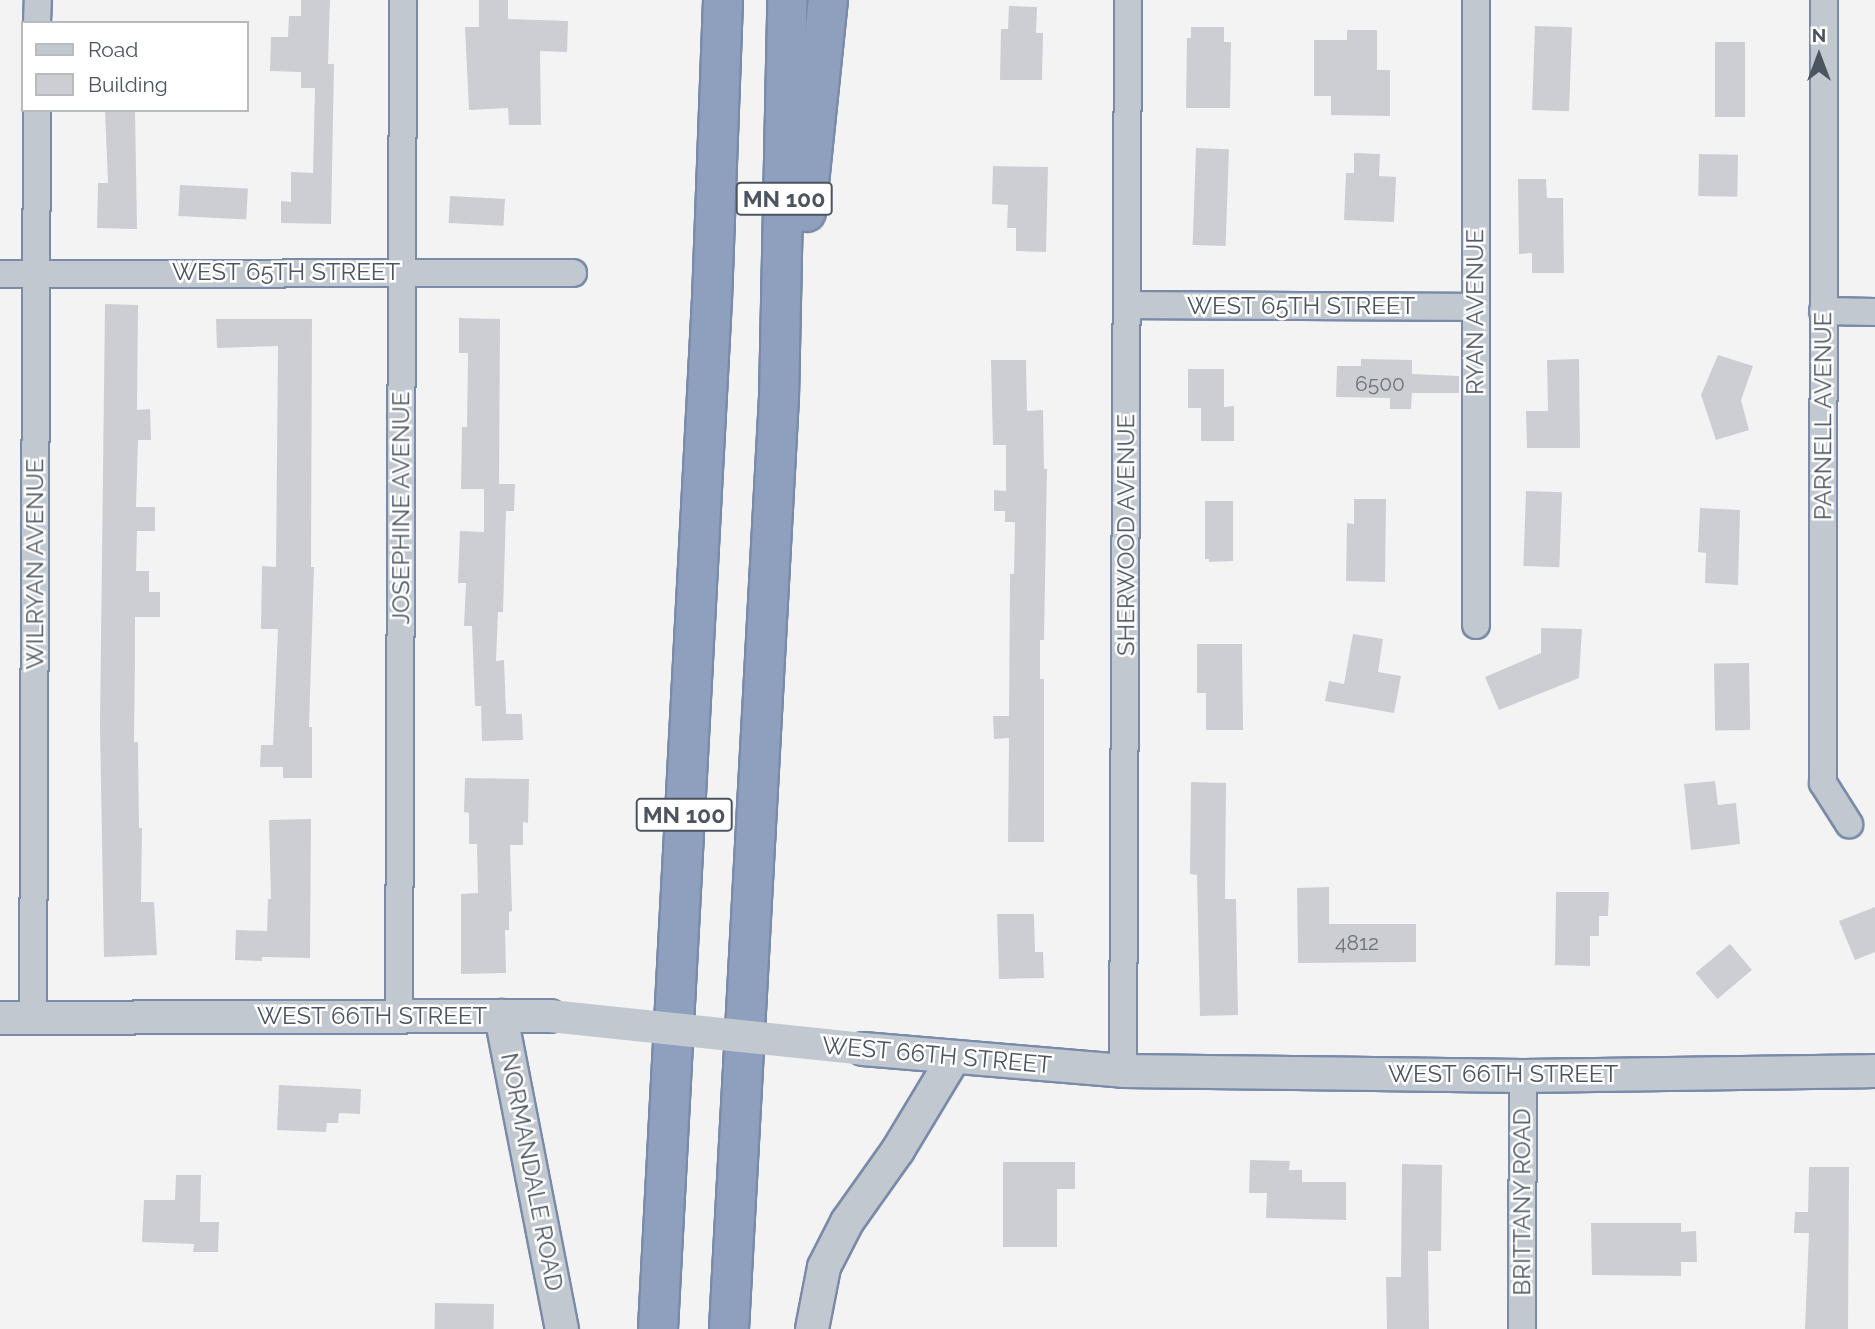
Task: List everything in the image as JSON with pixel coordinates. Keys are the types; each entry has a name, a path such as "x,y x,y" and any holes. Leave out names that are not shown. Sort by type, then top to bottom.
{"highway":[{"name":"MN 100","path":"658,1329 712,300 723,0"},
{"name":"MN 100","path":"729,1329 779,398 788,0"},
{"path":"779,398 809,190 828,0"}],"street":[{"path":"37,21 38,0"},
{"name":"JOSEPHINE AVENUE","path":"399,1016 403,0"},
{"name":"SHERWOOD AVENUE","path":"1123,1071 1128,0"},
{"name":"RYAN AVENUE","path":"1476,0 1476,625"},
{"name":"PARNELL AVENUE","path":"1824,0 1823,783 1849,824"},
{"name":"WILRYAN AVENUE","path":"33,1017 37,112"},
{"name":"WEST 65TH STREET","path":"0,274 402,271 573,273"},
{"name":"WEST 65TH STREET","path":"1127,305 1475,307"},
{"path":"1823,311 1875,312"},
{"name":"NORMANDALE ROAD","path":"501,1016 562,1329"},
{"name":"WEST 66TH STREET","path":"0,1017 550,1016 953,1059 1123,1071 1523,1076 1875,1071"},
{"path":"812,1329 824,1267 847,1222 898,1150 953,1059"},
{"name":"BRITTANY ROAD","path":"1522,1329 1523,1076"}],"building":[{"path":"301,0 330,0 328,64 334,64 331,224 281,223 281,201 291,202 291,172 313,173 315,88 301,88 301,72 270,71 271,37 288,37 289,16 301,16"},
{"path":"479,0 508,0 508,19 568,21 567,52 540,51 541,125 509,125 508,108 469,110 465,27 479,27"},
{"path":"1009,6 1037,7 1036,33 1043,33 1042,80 1000,80 1001,29 1008,29"},
{"path":"1535,26 1572,27 1569,111 1532,110"},
{"path":"1191,27 1224,27 1224,42 1231,42 1230,108 1186,108 1187,38 1191,38"},
{"path":"1347,30 1377,30 1377,70 1390,70 1390,116 1331,115 1331,96 1314,96 1314,40 1347,40"},
{"path":"1715,42 1745,42 1745,117 1715,117"},
{"path":"105,112 135,112 137,229 97,228 98,183 108,183"},
{"path":"1196,148 1229,149 1226,246 1193,245"},
{"path":"1354,153 1380,154 1379,176 1396,177 1394,222 1344,220 1346,173 1354,173"},
{"path":"1699,154 1738,155 1737,197 1698,196"},
{"path":"993,166 1048,167 1046,252 1016,251 1016,228 1007,228 1008,205 992,204"},
{"path":"1518,179 1546,179 1547,198 1563,198 1564,273 1532,273 1532,253 1519,254"},
{"path":"180,185 248,189 246,220 178,216"},
{"path":"450,196 505,199 504,226 449,223"},
{"path":"105,304 138,305 137,410 150,409 151,440 138,440 136,507 155,507 155,531 137,531 136,571 149,571 149,592 160,592 160,617 135,617 134,742 138,742 139,828 142,828 141,902 154,902 157,955 104,957 100,726"},
{"path":"459,318 500,319 499,484 515,484 514,511 506,511 503,612 498,612 496,661 504,660 506,714 522,714 523,740 482,741 481,706 475,706 472,626 464,626 466,583 458,583 460,531 484,532 484,489 461,489 462,427 467,427 468,353 459,353"},
{"path":"216,319 312,319 311,567 314,567 309,727 312,727 312,778 283,778 283,767 260,767 261,745 273,745 278,629 261,629 262,566 276,567 278,346 217,348"},
{"path":"1718,355 1753,366 1741,400 1749,430 1716,440 1701,395"},
{"path":"1361,359 1412,360 1412,374 1459,376 1459,393 1412,393 1411,409 1390,409 1390,398 1336,397 1337,366 1361,366"},
{"path":"1579,359 1580,448 1527,448 1526,411 1548,411 1547,360"},
{"path":"991,360 1026,360 1027,411 1043,410 1044,469 1047,469 1044,640 1040,640 1040,679 1044,679 1044,842 1008,842 1009,738 994,739 993,716 1009,716 1010,574 1014,574 1015,522 1005,522 1005,511 994,511 994,490 1006,491 1006,445 993,445"},
{"path":"1188,369 1224,369 1224,407 1234,406 1234,441 1201,441 1201,408 1188,408"},
{"path":"1526,491 1562,492 1559,567 1523,566"},
{"path":"1354,499 1386,499 1385,582 1346,581 1347,523 1354,524"},
{"path":"1205,501 1233,501 1233,561 1209,562 1209,559 1205,559"},
{"path":"1700,508 1740,510 1738,585 1705,583 1706,553 1698,552"},
{"path":"1541,628 1582,629 1579,678 1499,710 1485,677 1541,653"},
{"path":"1353,634 1383,639 1378,672 1401,676 1394,713 1325,701 1329,681 1344,684"},
{"path":"1197,644 1242,644 1243,730 1206,730 1206,693 1197,693"},
{"path":"1749,663 1750,730 1715,731 1714,664"},
{"path":"465,778 529,779 528,823 523,822 523,845 510,845 512,911 509,912 509,930 505,930 506,973 461,974 461,894 478,893 477,844 469,844 469,813 464,812"},
{"path":"1715,781 1718,805 1736,803 1740,844 1691,850 1684,784"},
{"path":"1191,782 1226,783 1225,899 1236,899 1238,1015 1200,1016 1197,875 1190,874"},
{"path":"311,819 310,958 262,957 262,961 235,960 236,930 267,931 268,899 271,899 269,820"},
{"path":"1329,887 1329,924 1416,924 1416,962 1298,963 1297,888"},
{"path":"1556,892 1609,892 1608,916 1599,916 1599,936 1590,936 1590,966 1555,965"},
{"path":"1875,907 1875,952 1855,960 1839,921"},
{"path":"997,914 1034,914 1035,952 1043,952 1044,978 999,979"},
{"path":"1730,944 1752,970 1717,999 1696,973"},
{"path":"279,1085 361,1089 360,1114 339,1113 338,1123 327,1123 326,1132 277,1130"},
{"path":"1250,1160 1290,1161 1289,1170 1302,1170 1302,1182 1346,1182 1346,1220 1266,1218 1267,1193 1249,1193"},
{"path":"1003,1162 1075,1162 1075,1189 1057,1189 1057,1247 1003,1247"},
{"path":"1402,1164 1442,1165 1441,1251 1428,1251 1429,1329 1387,1329 1386,1277 1401,1277"},
{"path":"1809,1167 1849,1167 1848,1329 1805,1329 1809,1233 1794,1233 1795,1212 1808,1212"},
{"path":"176,1175 201,1175 200,1222 219,1222 218,1252 193,1252 194,1244 142,1242 144,1200 175,1200"},
{"path":"1591,1223 1681,1223 1681,1232 1696,1231 1697,1262 1681,1262 1681,1276 1592,1275"},
{"path":"435,1303 494,1304 494,1329 435,1329"}]}
